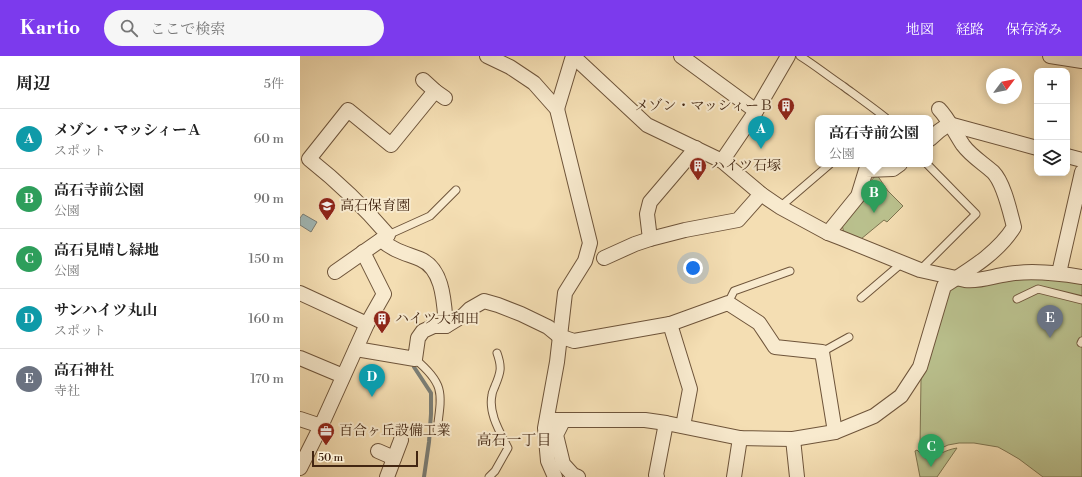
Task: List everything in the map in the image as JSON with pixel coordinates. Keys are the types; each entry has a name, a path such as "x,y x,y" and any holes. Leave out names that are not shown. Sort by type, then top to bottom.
{"street":[{"path":"487,56 510,66 534,83 557,109 590,243 585,261 565,293 557,362 548,420 545,428 548,461 555,477"},
{"path":"557,109 573,56 647,125 722,161 780,207 828,233 920,270 955,279 972,281 1009,273 1042,272 1082,277"},
{"path":"681,56 756,111"},
{"path":"722,161 756,111 788,56"},
{"path":"1050,56 1082,62"},
{"path":"422,80 440,94 391,145 348,110 309,159 336,180 366,210 390,248 420,259 430,266 438,278 444,301 446,326"},
{"path":"548,420 645,420 740,438 793,439 835,432 874,416 901,396 920,367 944,286 991,253 1007,239 1014,227 1004,191 994,173 964,147 949,124 946,116 939,109"},
{"path":"933,136 949,124 1034,147"},
{"path":"650,239 646,214 650,202 696,148"},
{"path":"1070,157 1082,160"},
{"path":"828,233 858,196 866,170 893,169 896,167"},
{"path":"1059,274 1082,172"},
{"path":"604,258 650,239 685,230 738,220 762,194"},
{"path":"335,272 385,238"},
{"path":"300,468 321,426 367,324 384,294 363,252"},
{"path":"300,293 367,324"},
{"path":"356,350 415,359 418,338 423,331 434,326 446,326 484,301 498,304 532,319 560,336 574,341 670,324 728,303 759,323 775,347 822,352 835,432"},
{"path":"670,324 690,389 683,426"},
{"path":"300,358 343,376"},
{"path":"300,418 321,426"},
{"path":"563,420 556,435 562,464 573,475 578,477"},
{"path":"657,477 656,474 666,423"},
{"path":"734,477 740,438"},
{"path":"793,439 797,477"},
{"path":"387,477 401,440"},
{"path":"378,451 394,458"}],"lane":[{"path":"800,56 818,67 882,115"},
{"path":"780,207 827,167"},
{"path":"920,270 976,214 929,167"},
{"path":"385,238 430,216 456,190"},
{"path":"861,298 902,263"},
{"path":"728,303 734,291 790,271"},
{"path":"1017,299 1038,289 1082,300"},
{"path":"822,352 849,337"},
{"path":"489,477 508,448 498,429 492,407 492,394 500,374 500,362 497,353"},
{"path":"415,359 432,375 439,386 441,393 437,430"}],"green space":[{"path":"876,175 888,191 903,206 887,222 884,220 861,239 844,233 842,225"},
{"path":"1021,275 1082,282 1082,477 1043,477 1019,459 998,447 974,443 959,443 948,445 929,454 923,451 920,446 921,379 949,287 962,283"},
{"path":"957,448 937,477 920,477 915,451 917,450 925,458"}],"water":[{"path":"303,214 317,222 311,232 300,225 300,218"}],"waterway":[{"path":"414,367 431,393 429,442 424,477"}],"place":[{"name":"メゾン・マッシィーＢ","path":"786,121"},
{"name":"メゾン・マッシィーＡ","path":"761,149"},
{"name":"ハイツ石塚","path":"698,181"},
{"name":"高石寺前公園","path":"874,213"},
{"name":"高石保育園","path":"327,221"},
{"name":"ハイツ大和田","path":"382,334"},
{"name":"高石神社","path":"1050,338"},
{"name":"サンハイツ丸山","path":"372,397"},
{"name":"百合ヶ丘設備工業","path":"326,446"},
{"name":"高石見晴し緑地","path":"931,467"}],"district":[{"name":"高石一丁目","path":"514,440"}]}
